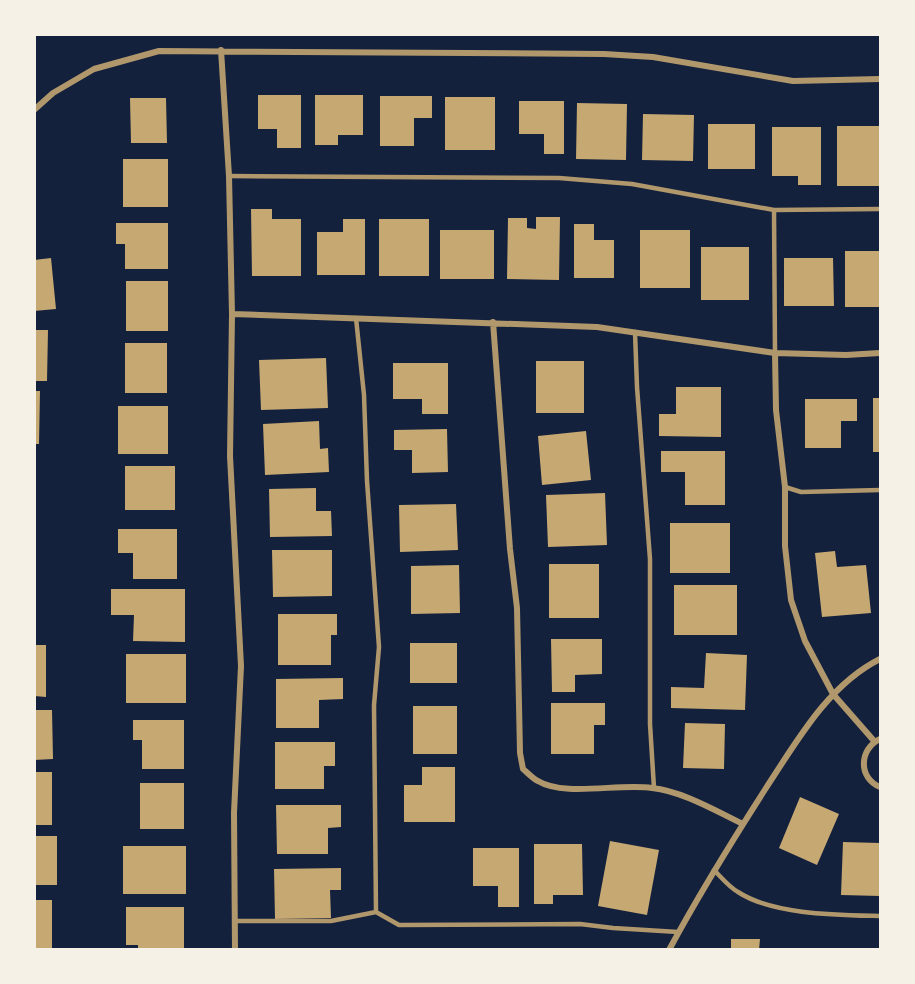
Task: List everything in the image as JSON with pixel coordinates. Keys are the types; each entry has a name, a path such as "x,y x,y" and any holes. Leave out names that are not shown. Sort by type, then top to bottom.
{"street":[{"path":"221,50 229,176 232,314 231,456 241,666 234,813 235,950"},
{"path":"34,110 53,93 94,69 159,51 604,54 653,57 793,81 880,79"},
{"path":"232,314 597,327 775,353 846,355 880,353"},
{"path":"493,322 510,549 517,608 520,753 523,769 539,782 567,790 622,786 654,788 695,801 743,824"},
{"path":"775,353 776,410 785,487 785,546 791,600 805,640 833,694 878,740 864,755 863,764 869,780 880,787"},
{"path":"669,950 714,870 801,736 833,694 880,659"}],"lane":[{"path":"229,176 559,178 632,184 774,210 880,209"},
{"path":"774,210 775,353"},
{"path":"356,318 364,395 379,647 374,705 376,912"},
{"path":"635,332 637,399 650,559 650,724 654,788"},
{"path":"785,487 801,492 880,490"},
{"path":"714,870 737,892 754,901 796,911 880,915"},
{"path":"235,921 331,921 376,912 399,925 580,924 678,932"}],"building":[{"path":"258,95 301,95 301,148 277,148 277,129 258,129"},
{"path":"315,95 363,95 363,135 338,135 338,145 315,145"},
{"path":"380,96 432,96 432,118 414,118 414,146 380,146"},
{"path":"445,97 495,97 495,150 445,150"},
{"path":"130,98 166,98 167,143 131,143"},
{"path":"519,101 564,101 564,154 544,154 544,134 519,134"},
{"path":"577,103 627,104 626,160 576,159"},
{"path":"643,114 694,115 693,161 642,160"},
{"path":"708,124 755,124 755,169 708,169"},
{"path":"837,126 880,126 880,186 837,186"},
{"path":"772,127 821,127 821,185 798,185 798,176 772,176"},
{"path":"123,159 168,159 168,207 123,207"},
{"path":"251,209 272,209 272,219 301,219 301,276 252,276"},
{"path":"536,217 560,217 559,280 507,279 508,218 527,218 527,228 536,229"},
{"path":"343,219 365,219 365,275 317,275 317,232 343,232"},
{"path":"379,219 429,219 429,276 379,276"},
{"path":"116,223 168,223 168,269 125,269 125,244 116,244"},
{"path":"574,224 594,224 594,240 614,240 614,278 574,278"},
{"path":"440,230 494,230 494,279 440,279"},
{"path":"640,230 690,230 690,288 640,288"},
{"path":"701,247 749,247 749,300 701,300"},
{"path":"845,251 880,251 880,307 845,307"},
{"path":"51,258 56,309 34,311 34,260"},
{"path":"784,258 833,258 834,306 784,306"},
{"path":"126,281 168,281 168,331 126,331"},
{"path":"34,330 48,330 47,381 34,381"},
{"path":"125,343 167,343 167,393 125,393"},
{"path":"326,358 328,408 261,410 259,360"},
{"path":"536,361 584,361 584,413 536,413"},
{"path":"393,363 448,363 448,414 422,414 422,399 393,399"},
{"path":"676,387 721,387 721,437 659,436 659,414 676,414"},
{"path":"34,391 40,391 39,444 34,444"},
{"path":"873,398 880,398 880,452 873,452"},
{"path":"805,399 857,399 857,421 841,421 841,448 805,448"},
{"path":"118,406 168,406 168,454 118,454"},
{"path":"319,421 320,449 328,448 329,472 265,475 263,424"},
{"path":"447,429 448,472 412,473 412,450 394,450 394,430"},
{"path":"586,431 591,480 542,485 538,436"},
{"path":"661,451 725,451 725,505 685,505 685,472 661,472"},
{"path":"125,466 175,466 175,510 125,510"},
{"path":"316,488 316,511 331,511 332,536 270,537 269,489"},
{"path":"605,493 607,545 548,547 546,495"},
{"path":"456,504 458,550 400,552 399,505"},
{"path":"670,523 730,523 730,573 670,573"},
{"path":"118,529 177,529 177,579 133,579 133,553 118,553"},
{"path":"272,550 332,550 332,596 273,597"},
{"path":"835,551 837,567 866,565 871,613 822,617 815,553"},
{"path":"549,564 599,564 599,618 549,618"},
{"path":"459,565 460,613 411,614 411,566"},
{"path":"674,585 737,585 737,635 674,635"},
{"path":"111,589 185,589 185,642 133,641 134,615 111,615"},
{"path":"278,614 337,614 337,635 331,635 331,665 278,665"},
{"path":"551,639 602,639 602,674 575,675 575,692 552,692"},
{"path":"410,643 457,643 457,683 410,683"},
{"path":"34,645 46,645 46,697 34,696"},
{"path":"706,653 747,655 745,710 671,708 671,687 704,688"},
{"path":"126,654 186,654 186,703 126,703"},
{"path":"343,678 343,699 319,700 319,728 276,728 276,679"},
{"path":"551,703 605,703 605,725 594,725 594,754 551,754"},
{"path":"413,706 457,706 457,754 413,754"},
{"path":"34,710 52,710 53,759 34,760"},
{"path":"133,720 184,720 184,769 142,769 142,740 133,740"},
{"path":"685,723 725,724 724,769 683,768"},
{"path":"275,742 335,742 335,766 324,766 324,789 275,789"},
{"path":"422,767 455,767 455,822 404,822 404,785 422,785"},
{"path":"34,772 52,772 52,825 34,825"},
{"path":"140,783 184,783 184,829 140,829"},
{"path":"800,797 839,814 817,865 779,848"},
{"path":"276,805 341,805 341,827 328,828 328,854 277,854"},
{"path":"34,836 57,836 57,885 34,885"},
{"path":"610,841 659,850 647,915 598,906"},
{"path":"843,842 880,843 880,896 841,895"},
{"path":"534,844 582,844 583,895 553,895 553,904 534,904"},
{"path":"123,846 186,846 186,894 123,894"},
{"path":"473,848 519,848 519,907 498,907 498,886 473,886"},
{"path":"341,868 341,890 330,890 331,918 275,919 274,869"},
{"path":"34,900 52,900 52,950 34,950"},
{"path":"126,907 184,907 184,950 138,950 138,945 126,945"},
{"path":"731,939 760,939 759,950 731,950"}]}
